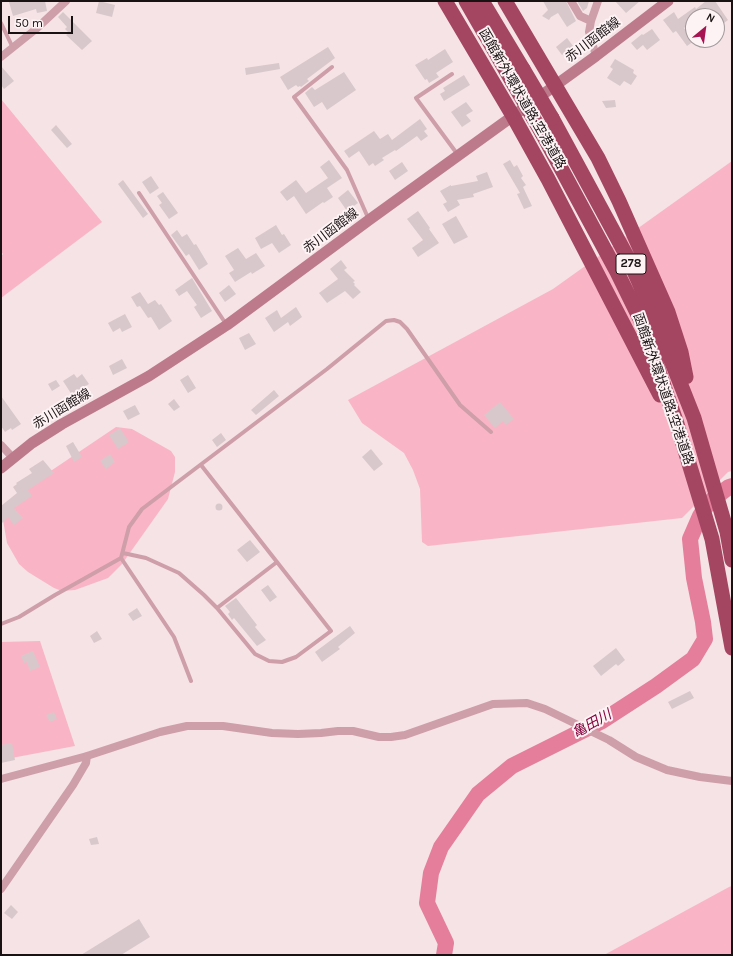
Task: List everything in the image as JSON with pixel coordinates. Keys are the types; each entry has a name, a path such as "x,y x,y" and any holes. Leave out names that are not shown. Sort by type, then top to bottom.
{"highway":[{"path":"445,1 552,185 648,375 677,424"},
{"name":"函館新外環状道路;空港道路","path":"466,1 542,132 617,272 643,325 677,424 712,539 732,648"},
{"name":"函館新外環状道路;空港道路","path":"482,1 552,118 629,260 650,307 694,418 727,532 732,560"},
{"path":"504,1 602,166 628,220 668,312 680,352 694,418"}],"main road":[{"name":"赤川函館線","path":"1,468 32,443 62,424 149,376 227,325 596,56 668,1"}],"street":[{"path":"1,57 66,1"},
{"path":"571,1 580,16 591,21"},
{"path":"596,56 589,32 598,1"},
{"path":"1,445 13,458"},
{"path":"1,779 87,756 160,732 187,726 223,726 272,733 298,734 321,733 338,730 379,737 391,737 405,735 493,704 527,703 545,709 566,719 609,740 636,757 667,770 700,777 732,781"},
{"path":"1,889 32,842 73,786 86,764 87,756"}],"lane":[{"path":"1,23 13,48"},
{"path":"332,67 294,97 347,170 369,220"},
{"path":"452,74 416,98 458,156"},
{"path":"139,193 227,325"},
{"path":"1,624 19,617 121,558 129,527 142,509 201,466 327,369 386,321 394,320 400,322 407,328 460,405 491,432"},
{"path":"123,553 146,558 179,573 217,608 254,654 269,661 282,662 296,657 331,631 201,466"},
{"path":"121,558 174,637 191,680"},
{"path":"217,608 277,562"}],"shaded area":[{"path":"1,99 102,222 1,298 1,256 3,254 1,252"},
{"path":"732,161 732,471 728,472 682,518 428,546 422,542 420,489 413,470 404,453 362,423 348,400 553,289"},
{"path":"116,427 132,429 171,451 175,457 175,472 168,499 122,564 108,578 75,590 62,591 54,588 28,572 19,564 7,543 3,520 18,493"},
{"path":"40,641 75,746 1,760 1,642"},
{"path":"732,886 732,955 604,955 729,887"}],"building":[{"path":"45,1 47,11 37,13 36,9 13,16 9,2"},
{"path":"99,1 115,5 112,17 96,13"},
{"path":"543,1 566,1 576,21 567,27 558,13 549,20 542,16 548,10"},
{"path":"577,1 589,1 587,8 583,11"},
{"path":"615,1 640,1 626,13"},
{"path":"706,1 715,1 720,8 697,8"},
{"path":"63,12 92,41 82,50 66,35 69,33 65,29 67,27 58,17"},
{"path":"674,12 678,19 685,14 685,43 676,31 673,33 663,20"},
{"path":"652,29 660,40 647,50 643,45 637,50 631,43 642,34 643,35"},
{"path":"567,38 573,46 562,55 556,47"},
{"path":"328,47 335,58 307,79 309,81 301,87 296,85 288,90 280,77"},
{"path":"445,49 453,62 436,73 439,77 429,83 427,79 425,80 415,65 427,58 428,60"},
{"path":"615,59 634,70 633,73 637,76 631,85 624,81 620,86 607,78 613,69 610,67"},
{"path":"279,63 280,69 246,75 245,68"},
{"path":"1,66 14,81 4,89 1,85"},
{"path":"344,72 356,90 327,110 322,102 314,107 305,93 312,87 315,90"},
{"path":"464,75 470,85 444,101 440,94 445,91 443,88"},
{"path":"615,100 616,107 606,108 602,101"},
{"path":"466,102 473,111 466,115 471,121 462,127 451,112"},
{"path":"420,119 427,129 424,131 428,136 421,141 417,136 396,151 395,150 382,158 384,160 375,166 373,163 369,166 359,151 349,158 344,151 374,131 380,139 388,134 392,140"},
{"path":"56,125 72,144 67,148 51,130"},
{"path":"329,160 342,178 327,188 333,197 306,214 294,196 287,201 280,192 296,180 306,193 328,178 320,167"},
{"path":"510,160 514,167 517,165 523,176 521,178 526,185 523,187 532,206 524,209 517,194 520,193 503,164"},
{"path":"402,162 408,171 395,180 389,171"},
{"path":"487,172 493,187 473,194 474,197 457,200 460,205 448,212 443,204 447,202 440,191 451,185 478,181 476,176"},
{"path":"151,176 159,188 150,194 142,182"},
{"path":"123,180 148,214 143,218 118,184"},
{"path":"348,190 358,203 347,211 338,198"},
{"path":"163,192 178,213 169,219 159,205 162,203 157,196"},
{"path":"418,211 439,243 418,257 412,248 423,240 407,219"},
{"path":"456,216 468,237 454,244 442,224"},
{"path":"276,225 291,245 279,253 272,243 261,249 255,238"},
{"path":"177,230 182,237 187,234 194,245 196,244 208,264 199,270 189,254 186,256 171,235"},
{"path":"238,248 246,259 256,253 265,266 252,274 251,272 235,282 229,273 234,270 225,256"},
{"path":"341,260 347,268 344,270 355,281 353,282 355,284 354,285 361,292 353,299 345,291 327,303 319,293 338,279 330,269"},
{"path":"192,278 212,311 201,318 194,307 197,305 187,291 179,296 175,290"},
{"path":"229,285 236,294 225,302 219,293"},
{"path":"140,292 148,304 155,300 159,305 161,304 172,321 159,330 151,317 148,318 140,306 137,307 131,297"},
{"path":"296,307 302,317 290,326 288,322 274,332 265,318 277,310 281,318"},
{"path":"125,314 132,327 122,332 120,328 113,332 108,323"},
{"path":"249,333 256,344 245,350 239,338"},
{"path":"122,359 127,368 113,375 109,366"},
{"path":"74,374 77,378 82,374 89,384 72,395 63,381"},
{"path":"188,375 196,388 188,393 180,380"},
{"path":"56,380 60,386 52,391 48,384"},
{"path":"274,390 279,396 256,415 251,410"},
{"path":"1,396 21,424 12,430 11,428 5,432 1,426"},
{"path":"174,399 180,407 174,411 168,404"},
{"path":"500,402 514,419 506,425 503,421 495,428 484,415"},
{"path":"135,405 140,414 128,420 123,411"},
{"path":"120,428 129,442 118,449 109,435"},
{"path":"221,433 226,440 217,447 212,440"},
{"path":"73,442 82,457 74,462 66,446"},
{"path":"371,449 383,464 374,471 362,457"},
{"path":"110,454 115,462 106,469 100,461"},
{"path":"43,460 54,473 28,490 32,496 14,508 23,518 14,525 8,517 1,524 1,506 17,493 13,487 17,484 16,483 32,473 29,469"},
{"path":"219,503 222,504 222,510 219,511 216,510 215,507 216,504"},
{"path":"250,540 260,552 247,562 237,550"},
{"path":"268,585 277,597 270,602 261,590"},
{"path":"236,598 257,625 255,627 266,640 257,646 234,618 232,620 228,614 230,612 225,606"},
{"path":"137,608 142,616 133,621 128,614"},
{"path":"350,626 355,633 338,647 340,649 322,662 315,652"},
{"path":"97,631 102,639 94,643 90,636"},
{"path":"616,648 625,660 618,666 616,664 601,676 593,666"},
{"path":"33,651 40,667 30,671 27,662 24,663 21,656"},
{"path":"690,691 694,698 672,709 668,702"},
{"path":"54,712 57,719 50,722 46,715"},
{"path":"12,743 15,760 1,763 1,745"},
{"path":"97,837 99,844 91,845 89,839"},
{"path":"11,905 18,912 12,919 4,913"},
{"path":"139,919 150,937 121,955 81,955"}],"waterway":[{"name":"亀田川","path":"444,955 446,943 427,903 431,873 441,847 478,794 512,766 602,721 656,686 693,659 705,639 694,578 690,539 705,508 713,499 732,486"}]}
